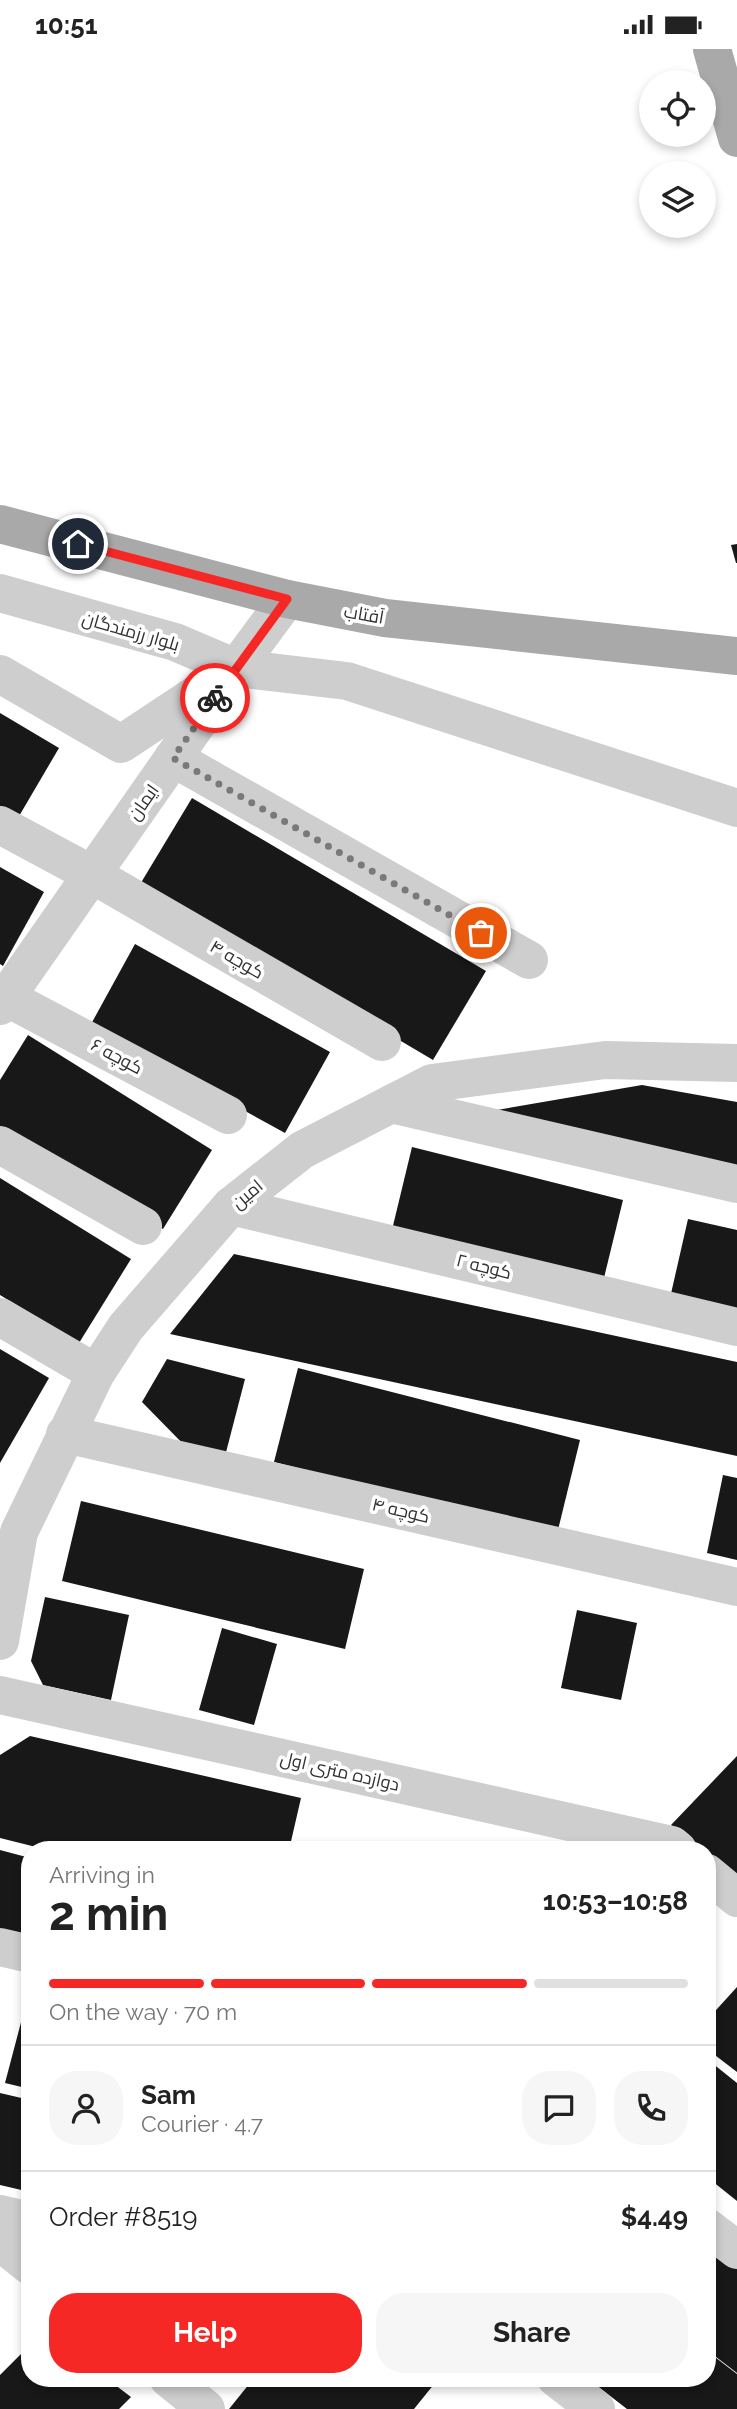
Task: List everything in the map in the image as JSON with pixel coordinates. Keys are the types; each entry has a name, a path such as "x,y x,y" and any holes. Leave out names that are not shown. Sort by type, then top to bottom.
{"main road":[{"path":"712,49 737,138"},
{"name":"آفتاب","path":"0,524 287,599 385,618 737,656"}],"street":[{"name":"بلوار رزمندگان","path":"0,593 175,642 236,668 347,681 737,808"},
{"name":"ایمان","path":"2,999 93,875 287,599"},
{"path":"0,674 121,744 236,668"},
{"path":"173,758 529,960"},
{"name":"کوچه ۴","path":"0,825 93,875 382,1042"},
{"name":"کوچه ۶","path":"2,999 228,1115"},
{"name":"امین","path":"0,1641 9,1526 65,1434 96,1373 125,1327 231,1206 302,1150 432,1083 605,1060 737,1063"},
{"path":"390,1104 737,1184"},
{"path":"0,1145 143,1226"},
{"name":"کوچه ۲","path":"231,1206 737,1327"},
{"path":"0,1317 96,1373"},
{"name":"کوچه ۴","path":"65,1434 737,1587"},
{"name":"دوازده متری اول","path":"0,1695 654,1841"},
{"path":"716,1880 737,1898"},
{"path":"0,1947 21,1952"},
{"path":"0,2214 21,2219"},
{"path":"716,2234 737,2250"},
{"path":"0,2242 21,2259"},
{"path":"179,2387 206,2409"},
{"path":"568,2387 596,2409"}],"building":[{"path":"737,544 737,563 736,563 731,545"},
{"path":"0,713 59,748 15,823 0,814"},
{"path":"192,798 486,971 433,1060 139,886"},
{"path":"0,867 44,892 3,966 0,964"},
{"path":"135,944 330,1052 285,1133 90,1026"},
{"path":"28,1035 212,1150 163,1229 0,1127 0,1080"},
{"path":"642,1085 737,1102 737,1168 462,1116"},
{"path":"412,1147 623,1200 602,1286 391,1234"},
{"path":"0,1178 131,1259 79,1343 0,1295"},
{"path":"688,1219 737,1230 737,1313 670,1298"},
{"path":"234,1254 737,1362 737,1456 170,1334"},
{"path":"0,1349 49,1378 0,1463"},
{"path":"167,1359 245,1379 224,1460 190,1451 142,1402"},
{"path":"298,1368 580,1440 557,1534 274,1462"},
{"path":"723,1475 737,1478 737,1560 707,1553"},
{"path":"81,1501 364,1569 345,1649 62,1581"},
{"path":"45,1597 129,1615 111,1700 43,1685 31,1661"},
{"path":"577,1610 637,1623 621,1700 561,1688"},
{"path":"222,1628 277,1644 254,1725 199,1710"},
{"path":"30,1736 301,1798 291,1841 21,1841 21,1843 0,1838 0,1755"},
{"path":"737,1756 737,1877 716,1860 716,1841 691,1841 671,1825"},
{"path":"0,1850 21,1856 21,1941 0,1933"},
{"path":"737,1987 737,2072 716,2056 716,2010"},
{"path":"21,2022 21,2087 5,2083"},
{"path":"716,2066 737,2083 737,2201 716,2184"},
{"path":"0,2093 21,2098 21,2190 0,2185"},
{"path":"716,2247 737,2264 737,2373 716,2357"},
{"path":"21,2354 21,2387 118,2387 131,2397 119,2409 0,2409 0,2375"},
{"path":"716,2358 737,2374 737,2409 627,2409 599,2387 716,2387"},
{"path":"247,2387 432,2387 414,2409 229,2409"}],"way so far":[{"path":"215,698 173,758 481,933"}],"route":[{"path":"78,544 287,599 215,698"}]}
